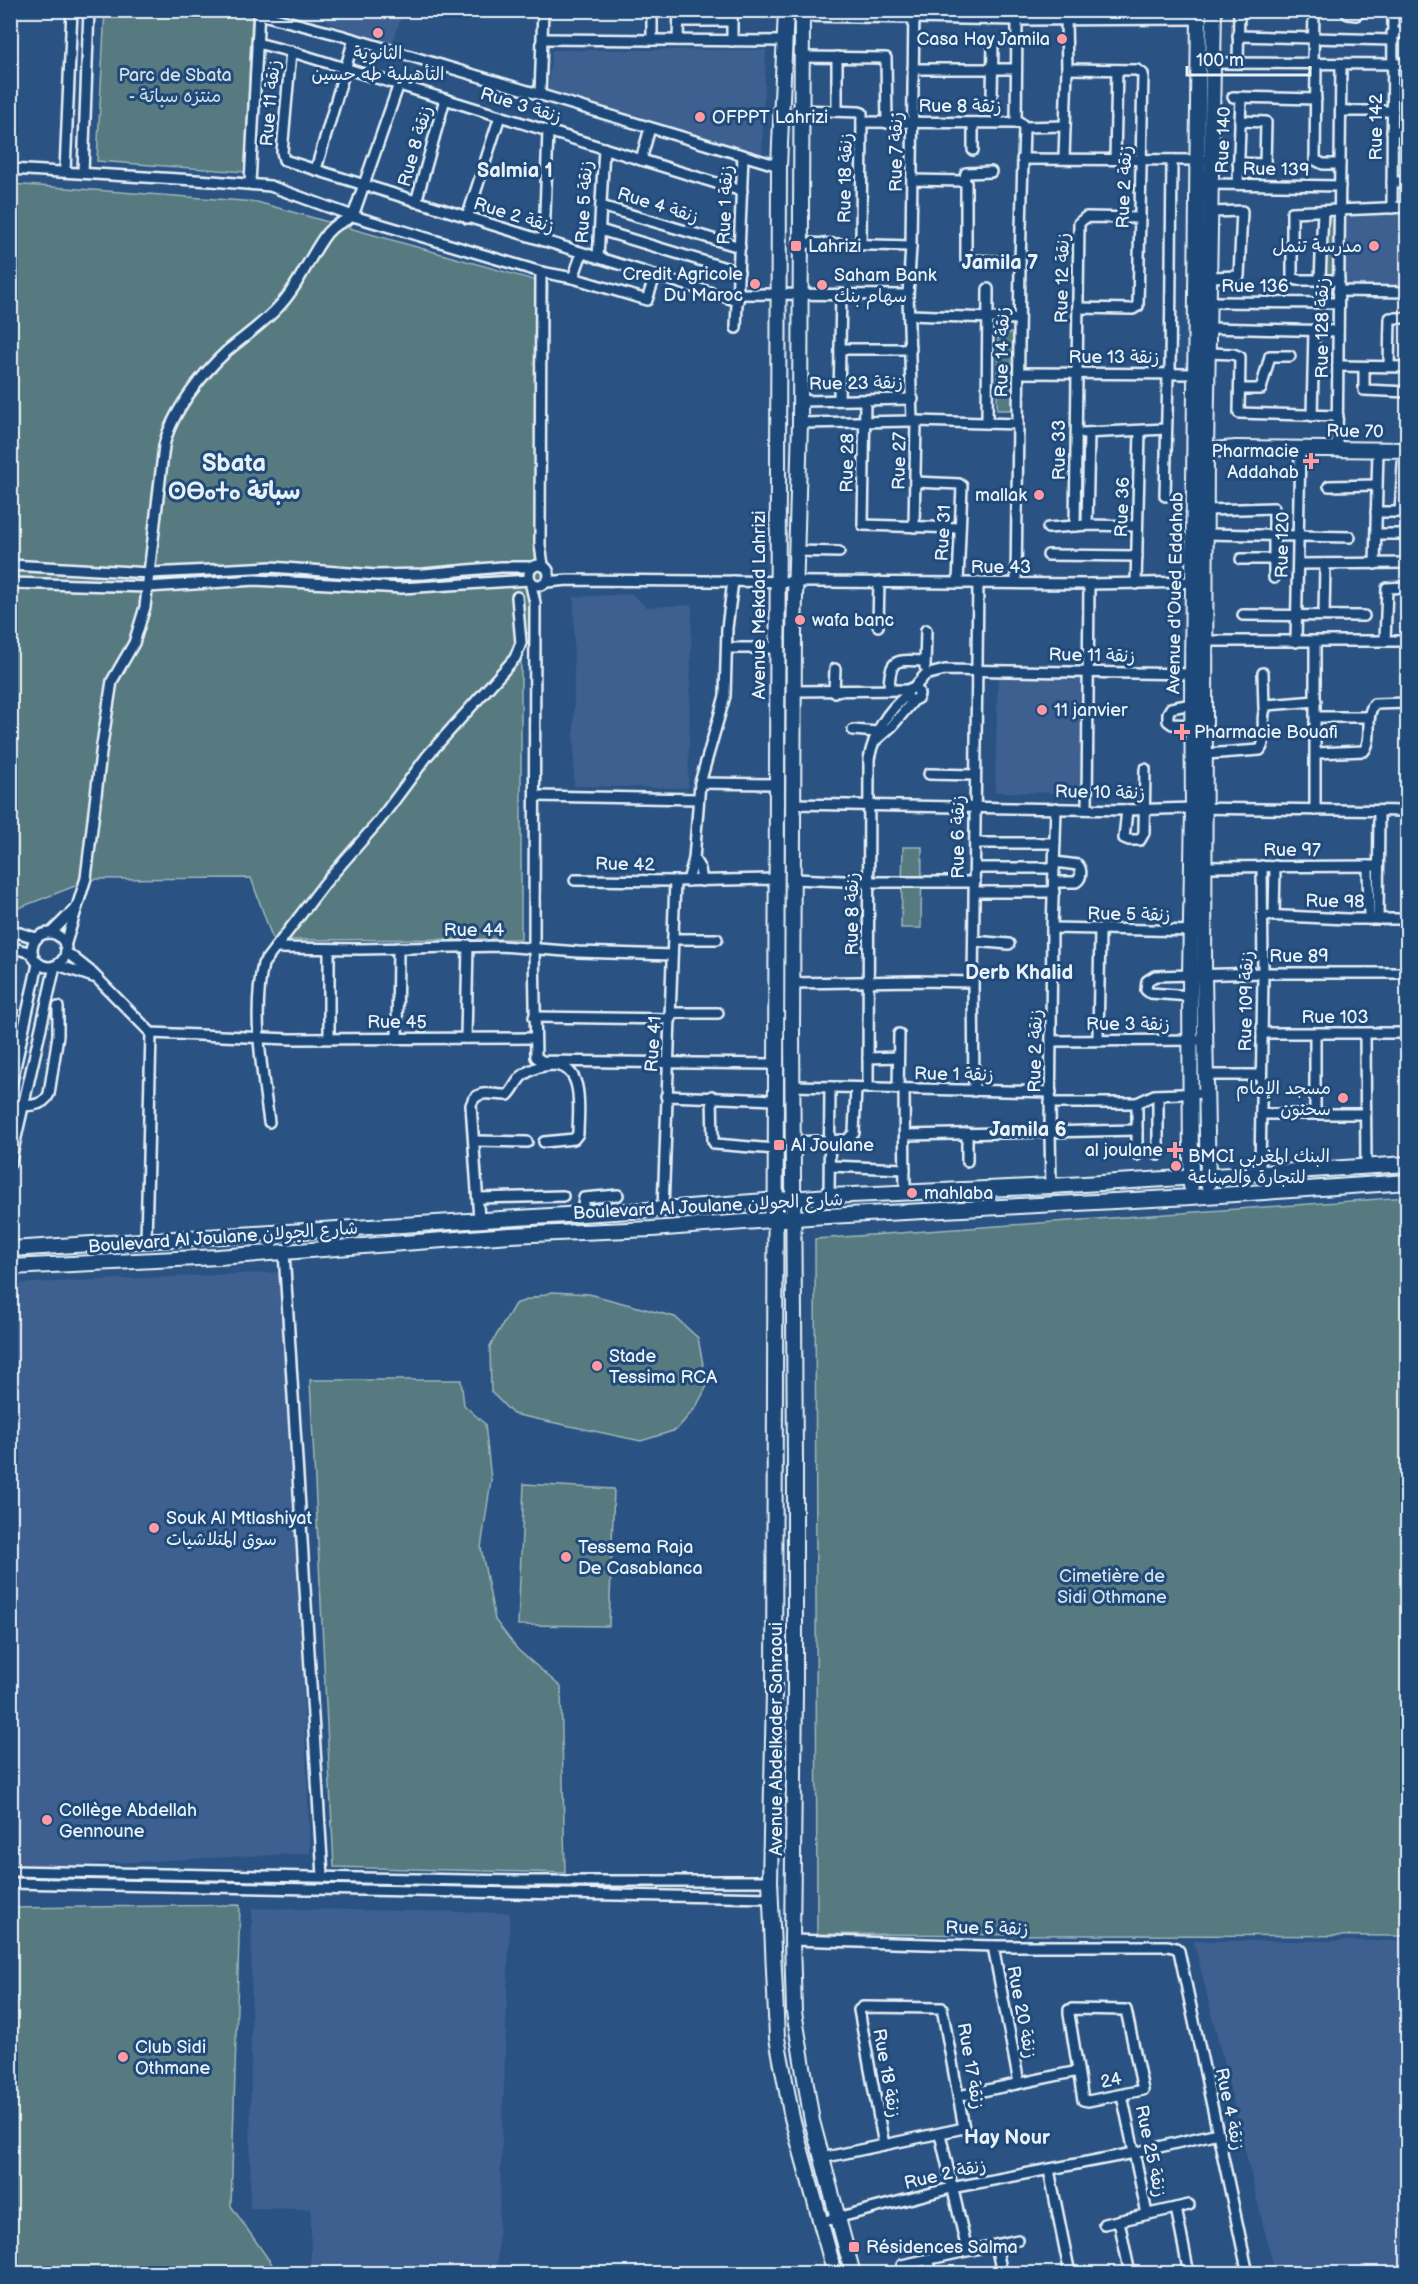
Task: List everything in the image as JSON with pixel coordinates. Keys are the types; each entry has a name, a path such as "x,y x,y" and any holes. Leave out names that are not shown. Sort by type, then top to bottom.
{"main road":[{"name":"Avenue Mekdad Lahrizi","path":"774,1199 778,166 786,10"},
{"name":"Avenue d'Oued Eddahab","path":"1205,63 1214,10"},
{"name":"Avenue Mekdad Lahrizi","path":"792,1198 793,804 795,582 800,423 802,13"},
{"name":"Avenue d'Oued Eddahab","path":"1191,1197 1189,1094 1197,1040 1199,808 1206,754 1206,641 1200,582 1205,63 1199,15"},
{"name":"Avenue d'Oued Eddahab","path":"1202,374 1209,353 1212,184 1205,160"},
{"name":"Rue 70","path":"1201,451 1236,448 1406,450"},
{"name":"Avenue d'Oued Eddahab","path":"1197,931 1205,867 1192,725 1192,674 1200,582 1207,534 1201,451"},
{"name":"Avenue d'Oued Eddahab","path":"1197,976 1190,996 1205,1075 1206,1176 1209,1195"},
{"name":"Boulevard Al Joulane شارع الجولان","path":"10,1250 663,1209 774,1199 1051,1186 1407,1164"},
{"name":"Boulevard Al Joulane شارع الجولان","path":"10,1267 218,1257 510,1235 652,1229 794,1218 1191,1197 1407,1182"},
{"name":"Avenue Abdelkader Sahraoui","path":"792,1198 794,1218 795,1693 792,1940 796,2032 822,2158 853,2274"},
{"name":"Avenue Abdelkader Sahraoui","path":"774,1199 774,1693 770,1881 777,2038 792,2118 835,2274"},
{"path":"774,1693 795,1693"},
{"path":"772,1775 794,1775"}],"street":[{"path":"64,171 72,10"},
{"path":"82,172 89,10"},
{"path":"540,95 543,10"},
{"path":"652,10 652,40"},
{"path":"1238,62 1239,10"},
{"path":"1314,10 1316,99 1314,156 1315,160 1323,164 1340,164"},
{"path":"1345,10 1348,14 1356,15 1364,10"},
{"name":"Rue 142","path":"1392,208 1393,10"},
{"path":"250,184 259,12 778,166"},
{"path":"802,13 914,14 1017,20 1199,15"},
{"name":"Rue 7 زنقة","path":"911,350 908,295 911,246 914,14"},
{"path":"678,40 679,16 732,16 732,41"},
{"path":"1064,158 1066,19"},
{"path":"1017,20 1016,69 1020,124"},
{"path":"1238,36 1314,39 1392,36 1407,33"},
{"path":"316,169 354,39"},
{"path":"543,39 786,41"},
{"name":"Rue 3 زنقة","path":"257,43 291,51 742,191"},
{"path":"992,95 993,43"},
{"name":"Rue 11 زنقة","path":"282,158 291,51"},
{"name":"Rue 7 زنقة","path":"802,57 887,58 886,123"},
{"path":"837,57 837,111"},
{"path":"1205,63 1407,64"},
{"name":"Rue 128 زنقة","path":"1337,449 1341,64"},
{"path":"913,69 1016,69"},
{"path":"1067,69 1117,70 1115,159"},
{"name":"Rue 2 زنقة","path":"1078,308 1133,309 1139,303 1142,72 1117,70"},
{"path":"38,964 49,967 56,965 64,957 86,878 110,690 112,681 134,643 139,629 150,573 164,446 174,418 218,360 254,331 282,303 327,233 353,216 399,84"},
{"name":"Rue 140","path":"1238,184 1240,121 1237,97 1316,99"},
{"name":"Rue 8 زنقة","path":"416,202 445,99"},
{"name":"Rue 8 زنقة","path":"801,110 837,111 886,123 1065,126"},
{"path":"1341,111 1393,111"},
{"path":"467,218 500,116"},
{"name":"Rue 18 زنقة","path":"861,245 862,117"},
{"path":"1238,163 1265,164 1266,122 1240,121"},
{"path":"973,150 974,123"},
{"name":"Rue 14 زنقة","path":"1016,583 1022,159 1020,124"},
{"path":"641,159 650,128"},
{"path":"544,241 548,131"},
{"path":"1392,131 1407,131"},
{"name":"Rue 5 زنقة","path":"598,258 603,148"},
{"name":"Rue 1 زنقة","path":"736,328 743,155"},
{"name":"Rue 2 زنقة","path":"282,158 655,276 738,297"},
{"path":"1022,159 1205,160"},
{"path":"1165,496 1172,160"},
{"path":"10,168 270,186 353,216 541,272 573,278 647,300 655,276"},
{"path":"992,172 966,173 966,260 1020,262"},
{"path":"912,180 965,182"},
{"path":"1392,182 1407,182"},
{"name":"Rue 139","path":"1212,184 1340,186"},
{"name":"Rue 4 زنقة","path":"601,206 740,247"},
{"path":"1338,280 1320,280 1323,211 1407,207"},
{"path":"1210,277 1239,276 1242,211 1211,212"},
{"name":"Rue 128 زنقة","path":"1320,280 1297,280 1292,277 1292,212 1323,211"},
{"name":"Rue 12 زنقة","path":"1076,374 1081,219 1086,217 1140,218"},
{"path":"600,230 739,272"},
{"path":"800,243 911,246"},
{"path":"573,278 582,253"},
{"path":"539,567 541,272"},
{"name":"Rue 14 زنقة","path":"987,422 988,289"},
{"path":"1338,291 1407,292"},
{"path":"738,297 800,294 908,295"},
{"path":"839,400 841,294"},
{"name":"Rue 136","path":"1209,302 1338,303"},
{"path":"910,315 1020,319"},
{"path":"1389,366 1390,318 1407,318"},
{"path":"1209,328 1338,331"},
{"path":"1312,416 1314,330"},
{"path":"840,349 911,350"},
{"name":"Rue 27","path":"911,350 914,527"},
{"path":"1209,353 1233,354 1240,357 1239,413 1338,416"},
{"path":"1240,388 1261,388 1270,356 1290,356"},
{"path":"1338,366 1407,367"},
{"path":"1364,367 1364,390 1407,392"},
{"name":"Rue 13 زنقة","path":"1019,373 1202,374"},
{"name":"Rue 33","path":"1075,526 1076,374"},
{"name":"Rue 23 زنقة","path":"800,401 913,399"},
{"name":"Rue 28","path":"865,400 864,526 914,527"},
{"path":"800,423 914,421 1018,424"},
{"path":"1075,432 1166,429"},
{"name":"Rue 36","path":"1136,584 1140,431"},
{"name":"Rue 33","path":"1087,525 1089,433"},
{"name":"Rue 120","path":"1296,642 1300,449"},
{"path":"1375,564 1378,450"},
{"path":"1376,512 1404,512 1406,450"},
{"name":"Rue 31","path":"915,482 962,485 958,583"},
{"path":"1329,486 1377,485"},
{"path":"1207,510 1274,508 1274,578"},
{"path":"1048,528 1087,525 1137,526"},
{"path":"914,527 960,528"},
{"path":"1207,534 1350,537"},
{"path":"1376,534 1407,534"},
{"path":"796,551 839,552"},
{"path":"1048,555 1137,556"},
{"path":"1241,559 1273,559"},
{"path":"1298,564 1407,563"},
{"path":"1324,615 1325,564"},
{"path":"10,565 150,573 271,567 352,574 400,575 501,567 539,567 568,580"},
{"path":"539,567 529,574 535,603 534,1038 536,1057 542,1061 775,1064"},
{"path":"535,603 549,576 539,567"},
{"path":"10,583 148,587 255,580 402,588 530,580 535,585 544,584"},
{"name":"Rue 43","path":"544,584 568,580 1089,584 1200,582"},
{"path":"688,881 694,859 700,783 725,696 733,581"},
{"path":"878,626 879,582"},
{"name":"Rue 6 زنقة","path":"974,1091 973,982 978,583"},
{"path":"1087,809 1089,584"},
{"path":"1385,641 1387,588 1407,587"},
{"path":"269,1122 259,1038 263,964 325,883 379,821 428,755 515,658 521,643 517,597"},
{"path":"1242,615 1364,616"},
{"path":"926,630 925,675 945,669 977,669"},
{"path":"1206,641 1407,641"},
{"path":"1315,642 1317,717 1315,810"},
{"path":"727,648 776,648"},
{"path":"888,690 890,671 894,662 899,660 925,661"},
{"path":"834,692 835,669"},
{"name":"Rue 11 زنقة","path":"977,669 1206,674"},
{"path":"1206,754 1260,750 1264,744 1263,673"},
{"name":"Rue 8 زنقة","path":"868,1088 869,759 878,736 925,675"},
{"path":"794,691 888,690 911,693"},
{"path":"1264,708 1270,704 1316,701"},
{"path":"1316,753 1364,751 1368,741 1369,717 1374,704 1407,703"},
{"path":"1192,704 1171,708 1168,713 1168,722 1192,725"},
{"path":"1317,717 1369,717"},
{"path":"853,730 878,736"},
{"path":"1127,810 1124,838 1138,841 1143,833 1145,769"},
{"path":"929,774 975,775"},
{"path":"700,783 776,784"},
{"path":"536,796 698,799"},
{"name":"Rue 10 زنقة","path":"793,804 1127,810 1199,808 1407,811"},
{"name":"Rue 2 زنقة","path":"1051,1186 1052,928 1056,808"},
{"path":"1373,919 1373,866 1379,812"},
{"path":"975,843 1055,843"},
{"path":"694,859 700,869 702,880"},
{"path":"793,879 975,887 1054,887 1076,882 1081,872 1075,864 975,868"},
{"name":"Rue 109 زنقة","path":"1260,1172 1262,866"},
{"path":"1274,916 1275,866"},
{"name":"Rue 97","path":"1205,867 1373,866"},
{"path":"675,881 775,879"},
{"name":"Rue 42","path":"575,880 675,881"},
{"name":"Rue 41","path":"663,1209 675,881"},
{"path":"51,933 78,905"},
{"name":"Rue 98","path":"1262,915 1407,918"},
{"name":"Rue 5 زنقة","path":"1052,928 1197,931"},
{"path":"10,930 36,938"},
{"path":"1098,1040 1100,930"},
{"path":"10,1090 38,964 32,948 36,938 51,933 62,940 65,949 151,1033 146,1240"},
{"path":"674,939 717,939"},
{"path":"974,941 1009,944"},
{"path":"466,1038 468,945"},
{"name":"Rue 44","path":"275,948 398,948 468,945 672,955"},
{"path":"10,947 32,953"},
{"path":"397,1039 398,948"},
{"path":"329,949 329,1038"},
{"path":"56,965 98,979"},
{"path":"10,1164 56,965"},
{"name":"Rue 89","path":"1190,996 1150,993 1146,990 1147,981 1155,976 1407,973"},
{"path":"793,982 973,982"},
{"path":"10,1105 24,1106 46,1101 58,1035 58,1007"},
{"path":"534,1017 671,1016 718,1013"},
{"name":"Rue 45","path":"151,1033 259,1038 534,1038"},
{"name":"Rue 103","path":"1262,1033 1407,1033"},
{"path":"1315,1033 1315,1113"},
{"path":"899,1034 898,1057 904,1135 905,1192"},
{"path":"1365,1034 1366,1166"},
{"name":"Rue 3 زنقة","path":"1052,1041 1197,1040"},
{"path":"868,1058 898,1057"},
{"path":"479,1219 471,1105 473,1098 484,1093 508,1095 521,1078 535,1067 557,1066 569,1071 577,1083 578,1134 574,1139 544,1142"},
{"path":"1205,1075 1261,1075"},
{"name":"Rue 1 زنقة","path":"792,1086 1051,1092"},
{"path":"829,1196 830,1087"},
{"path":"792,1142 847,1140 854,1133 856,1088"},
{"path":"1050,1103 1137,1102 1148,1096 1206,1093"},
{"path":"1158,1095 1158,1155"},
{"path":"666,1096 775,1100"},
{"path":"712,1096 713,1141 715,1144 775,1149"},
{"path":"1137,1102 1137,1155"},
{"path":"1261,1114 1365,1114"},
{"path":"904,1135 1137,1130"},
{"path":"967,1133 967,1161"},
{"path":"474,1141 527,1142"},
{"path":"830,1166 905,1169"},
{"path":"582,1213 584,1198 618,1195"},
{"path":"478,1198 563,1196"},
{"path":"534,1197 534,1216"},
{"path":"284,1252 322,1876"},
{"path":"10,1871 520,1881 770,1881"},
{"path":"382,1877 382,1891"},
{"path":"663,1881 663,1896"},
{"path":"10,1883 771,1898"},
{"name":"Rue 5 زنقة","path":"792,1940 993,1946 1168,1946 1179,1951"},
{"name":"Rue 20 زنقة","path":"993,1946 1019,2083"},
{"name":"Rue 4 زنقة","path":"1179,1951 1248,2274"},
{"name":"Rue 18 زنقة","path":"884,2145 860,2008 943,2009"},
{"name":"Rue 17 زنقة","path":"940,2134 964,2128 943,2009"},
{"name":"24","path":"1069,2010 1126,2010 1143,2090 1084,2101 1078,2071 1069,2010"},
{"path":"959,2096 1078,2071"},
{"name":"Rue 25 زنقة","path":"1122,2095 1147,2214"},
{"name":"Rue 2 زنقة","path":"821,2222 951,2187 1134,2153 1218,2133"},
{"path":"822,2158 940,2134 967,2250"},
{"path":"1049,2170 1070,2274"},
{"path":"1104,2224 1190,2205"},
{"path":"1176,2208 1189,2274"},
{"path":"1119,2221 1130,2274"},
{"path":"902,2265 1018,2240"},
{"path":"996,2245 1002,2274"},
{"path":"928,2259 932,2274"}],"shaded area":[{"name":"الثانوية التأهيلية طه حسين","path":"326,10 403,11 392,44 327,22"},
{"name":"OFPPT Lahrizi","path":"552,50 766,50 762,154 725,145 548,90"},
{"name":"مدرسة تنمل","path":"1341,210 1407,210 1407,293 1340,292"},
{"path":"632,594 646,607 692,605 688,788 574,786 574,597"},
{"name":"11 janvier","path":"998,671 1089,671 1084,793 995,792"},
{"name":"Souk Al Mtlashiyat سوق المتلاشيات","path":"286,1272 310,1853 11,1868 10,1284"},
{"path":"252,1908 510,1913 497,2273 311,2273 311,2209 250,2208"},
{"path":"1194,1941 1407,1941 1407,2273 1275,2273"}],"green space":[{"name":"Parc de Sbata - منتزه سباتة","path":"105,10 252,11 245,172 97,161"},
{"path":"11,184 257,202 548,284 540,615 521,643 521,939 273,940 251,878 93,879 11,911"},
{"path":"1341,210 1340,281 1325,281 1325,213"},
{"path":"998,333 1018,333 1017,410 997,410"},
{"path":"903,847 922,847 921,928 901,928"},
{"name":"Cimetière de Sidi Othmane","path":"1407,1197 1407,1936 817,1934 815,1239"},
{"name":"Stade Tessima RCA","path":"552,1292 589,1294 675,1317 698,1338 707,1386 696,1407 676,1430 641,1441 513,1414 491,1392 490,1346 515,1304"},
{"path":"310,1380 461,1380 464,1405 485,1424 491,1480 481,1548 495,1620 518,1650 561,1687 565,1873 334,1867"},
{"name":"Tessema Raja De Casablanca","path":"524,1484 614,1489 609,1626 518,1625"},
{"name":"Club Sidi Othmane","path":"240,1905 231,2206 278,2273 11,2273 11,1908"}],"place":[{"name":"الثانوية التأهيلية طه حسين","path":"378,33"},
{"name":"Casa Hay Jamila","path":"1062,39"},
{"name":"OFPPT Lahrizi","path":"700,117"},
{"name":"Lahrizi","path":"796,246"},
{"name":"مدرسة تنمل","path":"1374,246"},
{"name":"Credit Agricole Du Maroc","path":"755,284"},
{"name":"Saham Bank سهام بنك","path":"822,285"},
{"name":"Pharmacie Addahab","path":"1311,461"},
{"name":"mallak","path":"1039,495"},
{"name":"wafa banc","path":"800,620"},
{"name":"11 janvier","path":"1042,710"},
{"name":"Pharmacie Bouafi","path":"1182,732"},
{"name":"مسجد الإمام سحنون","path":"1343,1098"},
{"name":"Al Joulane","path":"779,1145"},
{"name":"al joulane","path":"1175,1150"},
{"name":"BMCI البنك المغربي للتجارة والصناعة","path":"1176,1166"},
{"name":"mahlaba","path":"912,1193"},
{"name":"Stade Tessima RCA","path":"597,1366"},
{"name":"Souk Al Mtlashiyat سوق المتلاشيات","path":"154,1528"},
{"name":"Tessema Raja De Casablanca","path":"566,1557"},
{"name":"Collège Abdellah Gennoune","path":"47,1820"},
{"name":"Club Sidi Othmane","path":"123,2057"},
{"name":"Résidences Salma","path":"854,2247"}],"district":[{"name":"Salmia 1","path":"515,170"},
{"name":"Jamila 7","path":"1000,262"},
{"name":"Sbata ⵙⴱⴰⵜⴰ سباتة","path":"234,477"},
{"name":"Derb Khalid","path":"1019,972"},
{"name":"Jamila 6","path":"1028,1129"},
{"name":"Hay Nour","path":"1007,2137"}]}
